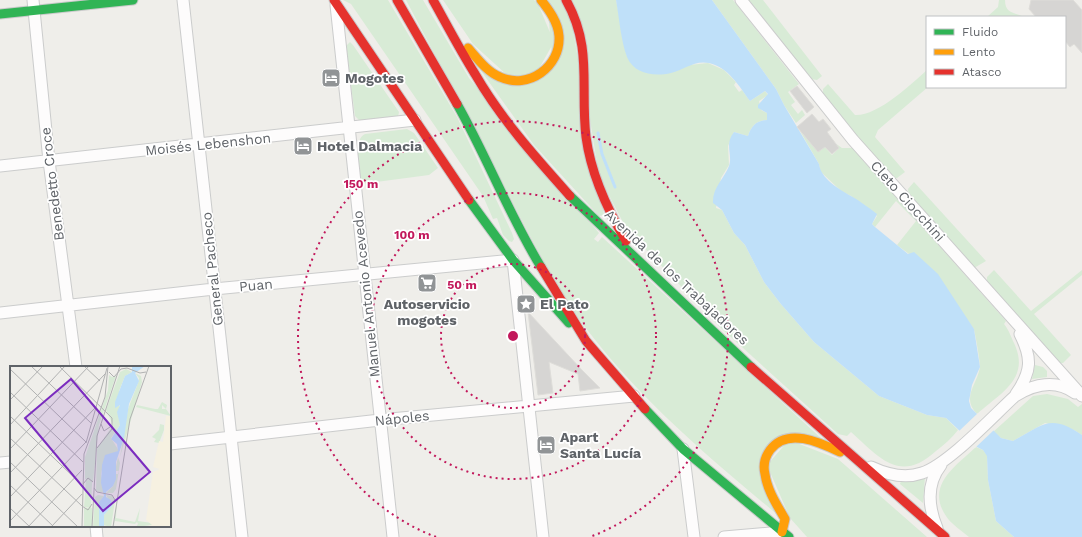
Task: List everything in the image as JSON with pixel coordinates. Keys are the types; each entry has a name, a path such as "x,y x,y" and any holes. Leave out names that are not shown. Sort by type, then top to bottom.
{"main road":[{"path":"0,14 34,5 133,0"},
{"path":"397,0 478,141 529,248 586,341"},
{"name":"Avenida de los Trabajadores","path":"433,0 486,91 536,158 577,204 636,257 759,374 942,534"},
{"path":"452,32 488,69 500,77 515,81 529,80 542,73 552,62 559,43 554,20 541,0"},
{"path":"566,0 578,23 582,41 585,67 586,136 592,168 605,205 636,257"},
{"path":"335,1 487,226 513,260 655,421 683,449 786,534"},
{"path":"786,534 785,519 772,494 765,475 765,462 773,445 788,438 806,439 836,450 860,463"}],"street":[{"name":"General Pacheco","path":"183,0 242,537"},
{"name":"Cleto Ciocchini","path":"741,0 853,140 1082,397"},
{"name":"Manuel Antonio Acevedo","path":"335,1 393,537"},
{"name":"Benedetto Croce","path":"34,5 49,161 76,366"},
{"name":"Moisés Lebenshon","path":"0,166 415,120"},
{"path":"513,260 543,537"},
{"name":"Puan","path":"0,313 214,289 513,260"},
{"path":"1015,322 1027,350 1029,369"},
{"path":"1015,396 1034,362 1047,358"},
{"path":"1041,384 1049,379 1055,367"},
{"path":"942,534 931,508 930,487 936,472 945,460 1015,396 1033,386 1041,384 1054,384 1065,387 1082,397"},
{"name":"Nápoles","path":"171,444 380,420 634,396"},
{"path":"683,449 694,537"},
{"path":"860,463 888,473 905,476 921,474 945,460"},
{"path":"0,463 10,462"},
{"path":"96,527 97,537"},
{"path":"724,537 786,534"}],"green space":[{"path":"343,0 388,0 457,117 512,233 514,239 512,242 503,235 497,218 493,219 483,196 351,4"},
{"path":"406,0 423,0 469,78 599,233 594,239 598,242 602,237 823,440 765,449 779,516 698,446 646,397 622,372 577,316 557,285 539,252"},
{"path":"443,0 534,0 538,4 554,42 537,72 507,75 473,44"},
{"path":"547,0 561,0 571,18 604,215 599,216 534,145 479,68 492,78 553,68"},
{"path":"571,0 616,0 627,56 689,65 708,63 724,70 736,82 734,85 739,92 742,90 750,101 765,91 768,95 759,101 761,110 767,113 767,120 760,121 755,124 748,136 734,132 728,146 729,165 721,178 716,208 722,210 734,233 745,245 764,282 814,342 879,396 927,415 946,418 958,430 951,439 923,461 912,466 901,466 891,464 881,458 871,451 851,432 847,436 838,434 721,328 627,230 599,176"},
{"path":"712,0 733,0 799,84 788,92 795,102 791,105 798,114 802,110 805,115 796,123 784,105 776,89"},
{"path":"749,0 763,0 822,76 817,80 811,79"},
{"path":"999,0 1005,0 1005,5 1008,10 1022,16 988,16 998,7"},
{"path":"350,42 399,112 398,117 360,121 355,116 346,46"},
{"path":"926,71 927,88 878,130 875,137 905,172 897,178 894,178 823,94 823,89 828,84 855,115 864,114 874,110 912,84"},
{"path":"407,129 414,133 438,168 429,175 361,184 358,164 358,149 361,137 365,134"},
{"path":"800,131 818,152 825,147 832,155 839,148 835,143 842,148 852,148 1006,321 1004,324 1014,343 1018,356 1019,366 1016,376 1003,392 977,414 972,408 970,402 971,391 980,367 974,330 955,305 909,254 897,245 916,221 896,201 875,227 872,224 877,216 851,196 841,191 820,171 819,164"},
{"path":"914,182 986,261 974,268 909,195 908,189"},
{"path":"994,270 1031,311 1082,270 1082,275 1034,314 1071,355 1063,363 1060,363 987,283 987,277"},
{"path":"1035,365 1043,367 1047,371 1047,377 1032,379"},
{"path":"1047,394 1068,399 1078,407 1082,404 1082,435 1074,430 1045,423 1013,441 1001,438 993,432 1033,396"},
{"path":"789,440 838,459 927,537 807,537 790,518 767,465"},
{"path":"976,447 983,450 987,455 988,480 996,521 1014,537 969,537 948,519 940,505 939,495 941,485 960,461"},
{"path":"925,477 923,503 900,484 901,481 910,482"}],"water":[{"path":"616,0 712,0 776,89 819,164 823,174 836,187 858,200 877,214 872,224 875,227 908,254 914,252 938,274 974,329 980,367 972,385 969,401 971,408 1001,438 1013,441 1040,426 1054,423 1062,424 1082,435 1082,537 1014,537 996,521 988,480 987,456 983,450 977,447 946,418 927,415 879,396 814,342 780,303 764,282 745,245 734,233 722,210 713,203 716,188 729,166 729,145 731,137 734,132 748,136 755,124 760,121 767,120 767,113 758,108 758,105 768,94 765,91 750,101 737,83 727,73 716,65 704,62 694,64 676,72 658,75 640,71 630,63 627,57"}],"pier":[{"path":"978,413 994,430 975,448 958,432"}],"building":[{"path":"1031,0 1073,0 1082,10 1082,53 1074,44 1070,47 1066,42 1066,16 1035,16 1029,9"},
{"path":"797,86 814,107 807,113 790,91"},
{"path":"812,114 819,122 823,119 831,129 827,132 839,148 832,154 825,147 818,152 797,127"},
{"path":"528,312 600,388 580,391 578,374 549,362 553,393 538,395"}],"waterway":[{"path":"598,133 602,154 615,187"}],"traffic: fast":[{"path":"0,14 133,0"},
{"path":"457,104 529,247 541,267"},
{"path":"570,196 751,367"},
{"path":"469,200 513,260 569,323"},
{"path":"645,409 683,449 789,537"}],"traffic: slow":[{"path":"468,48 487,68 495,75 500,77 511,80 521,80 532,78 541,73 549,66 555,57 559,36 555,21 541,0"},
{"path":"782,532 785,519 770,492 764,471 765,462 770,450 777,443 785,439 794,438 823,444 840,452"}],"traffic: jam":[{"path":"334,0 469,200"},
{"path":"397,0 457,104"},
{"path":"433,0 469,65 496,107 532,153 570,196"},
{"path":"566,0 580,34 583,51 585,118 588,151 606,204 626,241"},
{"path":"541,267 586,341 645,409"},
{"path":"751,367 945,537"}],"place":[{"name":"Mogotes","path":"331,78"},
{"name":"Hotel Dalmacia","path":"303,146"},
{"name":"Autoservicio mogotes","path":"427,283"},
{"name":"El Pato","path":"526,304"},
{"name":"Apart Santa Lucía","path":"546,445"}]}
